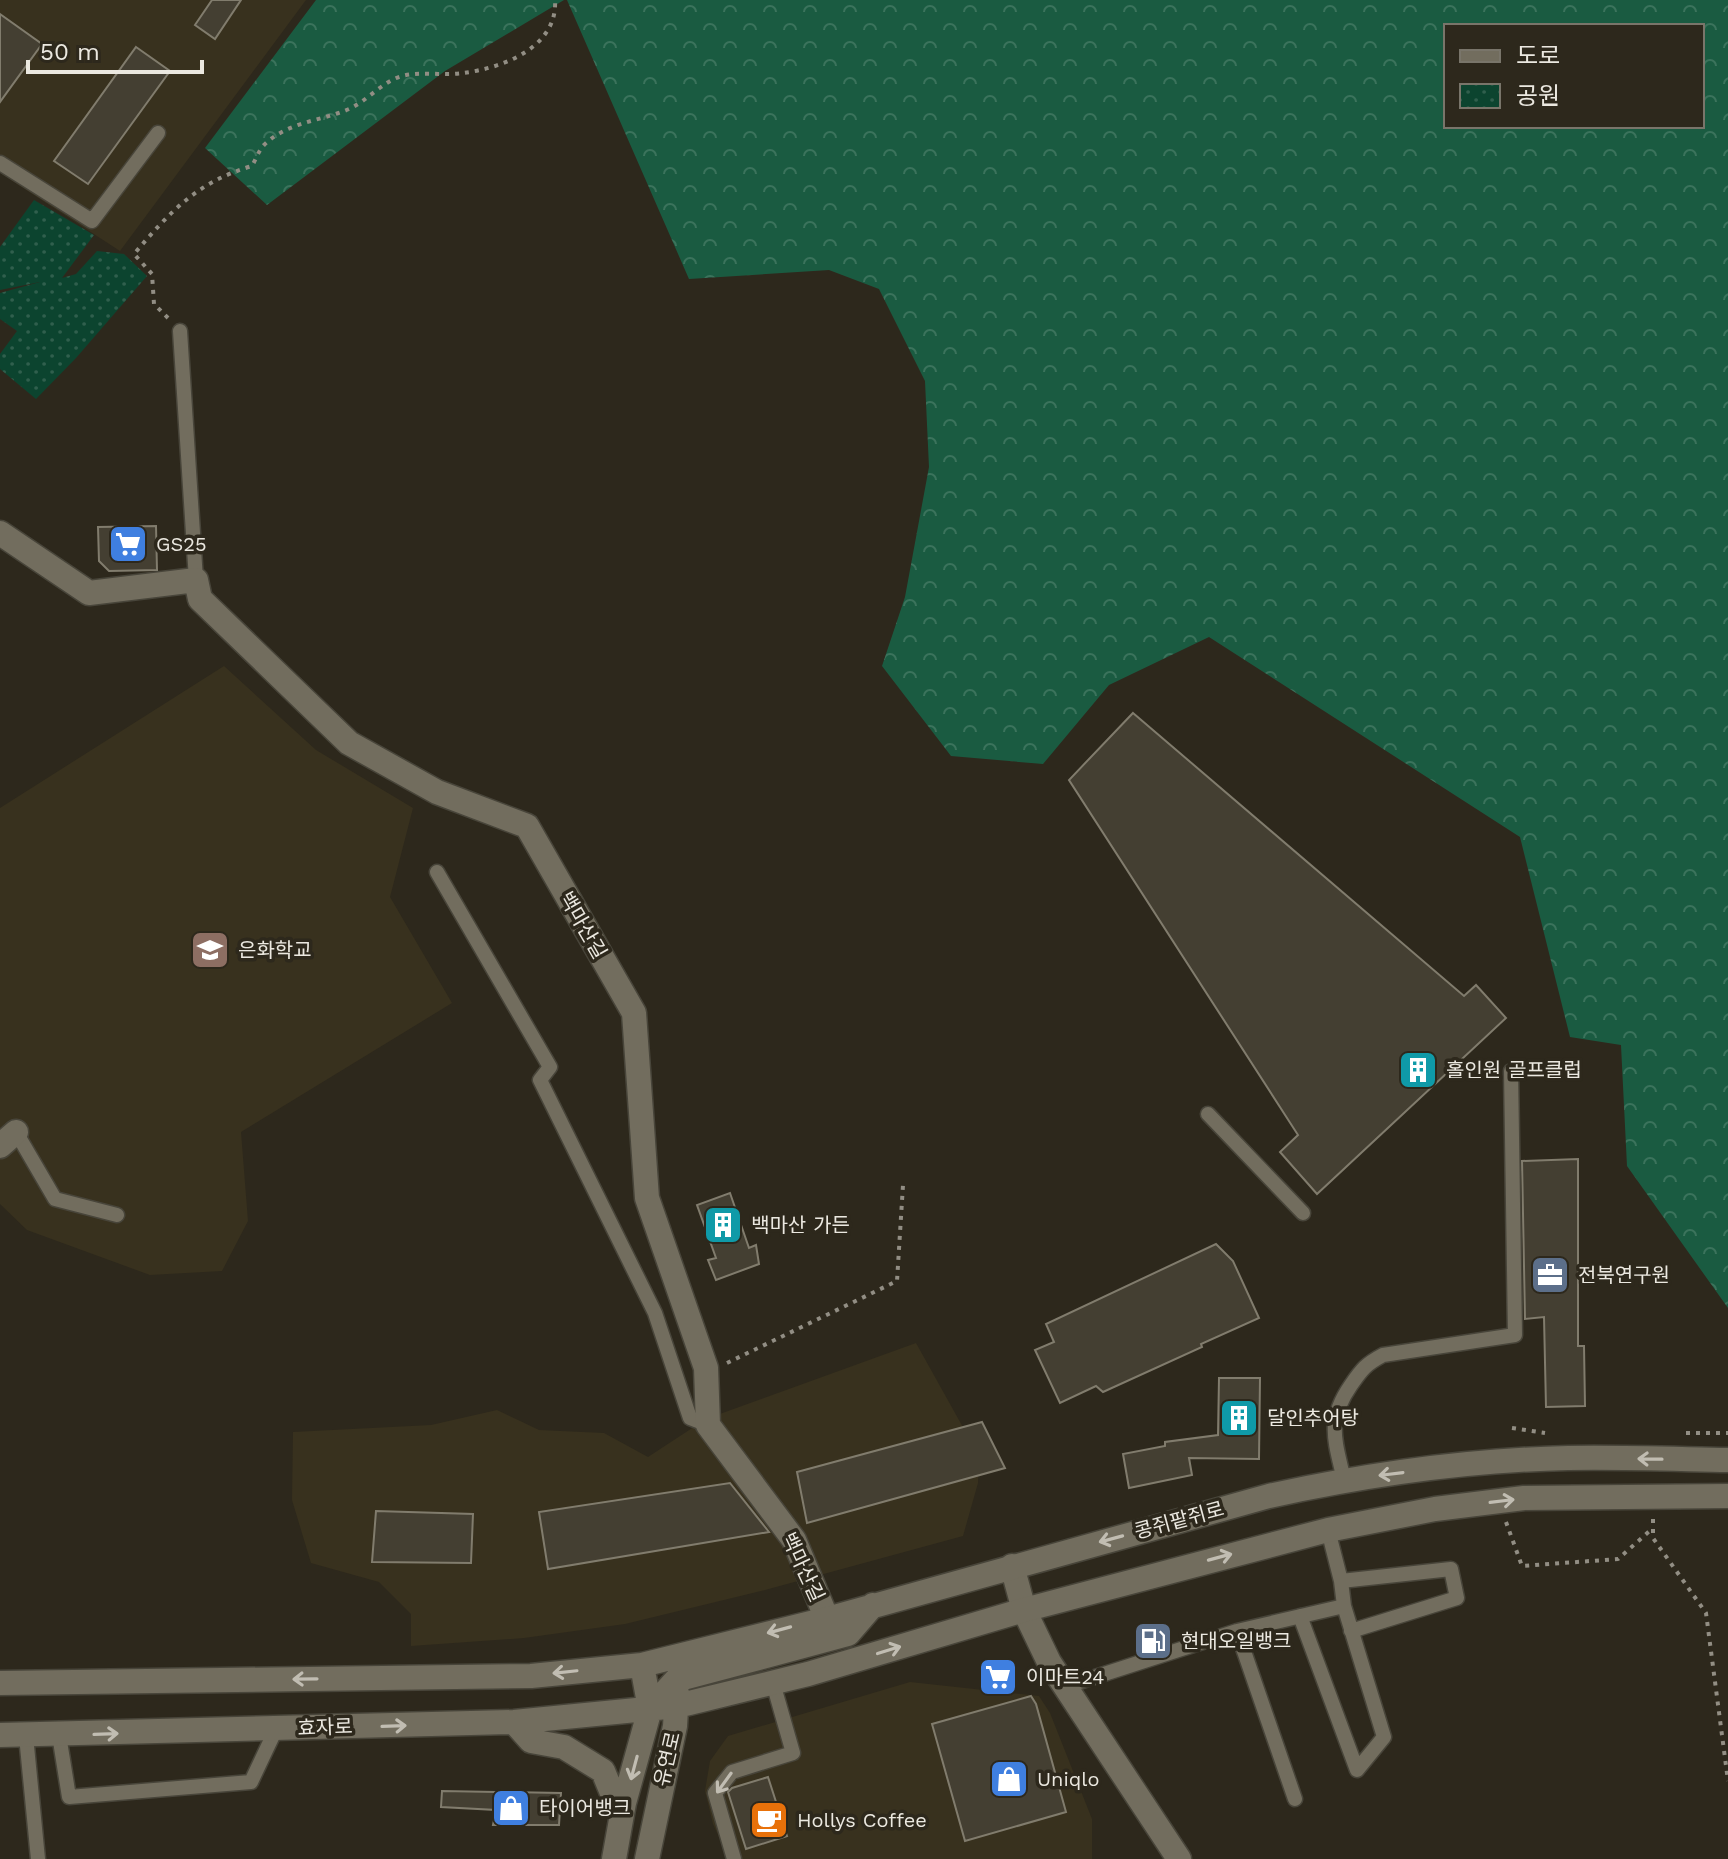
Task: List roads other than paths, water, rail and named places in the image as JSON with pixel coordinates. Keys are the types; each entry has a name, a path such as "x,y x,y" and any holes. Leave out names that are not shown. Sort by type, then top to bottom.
{"main road":[{"path":"0,533 89,593 196,580"},
{"name":"백마산길","path":"196,580 200,599 349,743 437,792 527,826 634,1013 647,1198 706,1373 708,1425 794,1540 827,1619"},
{"name":"콩쥐팥쥐로","path":"642,1665 674,1669 873,1605 1269,1496 1344,1480 1440,1468 1566,1458 1728,1460"},
{"path":"650,1709 677,1706 773,1683 1024,1610 1328,1530 1435,1509 1524,1498 1728,1496"},
{"path":"1012,1566 1024,1610 1049,1662 1179,1859"},
{"path":"650,1709 674,1669 848,1634 873,1605"},
{"path":"0,1683 531,1676 642,1665"},
{"name":"유연로","path":"614,1859 624,1803 650,1709 642,1665"},
{"name":"유연로","path":"647,1859 675,1726 674,1669"},
{"name":"효자로","path":"0,1735 514,1722 650,1709"},
{"path":"514,1722 531,1741 564,1747 603,1771 612,1793 624,1803"}],"lane":[{"path":"0,163 92,221 158,133"},
{"path":"180,331 196,580"},
{"path":"437,872 550,1067 540,1080 655,1313 690,1418 708,1425"},
{"path":"1344,1480 1333,1433 1338,1404 1366,1364 1383,1355 1515,1335 1511,1071"},
{"path":"1208,1114 1303,1213"},
{"path":"8,1139 55,1199 117,1215"},
{"path":"1300,1616 1357,1770 1384,1737 1344,1606 1328,1530"},
{"path":"1341,1581 1451,1569 1457,1598 1351,1631"},
{"path":"1067,1686 1237,1631 1344,1606"},
{"path":"1237,1631 1295,1799"},
{"path":"734,1859 715,1793 732,1772 793,1753 773,1683"},
{"path":"59,1735 69,1797 251,1782 276,1729"},
{"path":"26,1736 38,1859"}],"place":[{"name":"GS25","path":"128,544"},
{"name":"은화학교","path":"210,950"},
{"name":"홀인원 골프클럽","path":"1418,1070"},
{"name":"백마산 가든","path":"723,1225"},
{"name":"전북연구원","path":"1550,1275"},
{"name":"달인추어탕","path":"1239,1418"},
{"name":"현대오일뱅크","path":"1153,1641"},
{"name":"이마트24","path":"998,1677"},
{"name":"Uniqlo","path":"1009,1779"},
{"name":"타이어뱅크","path":"511,1808"},
{"name":"Hollys Coffee","path":"769,1820"}]}
